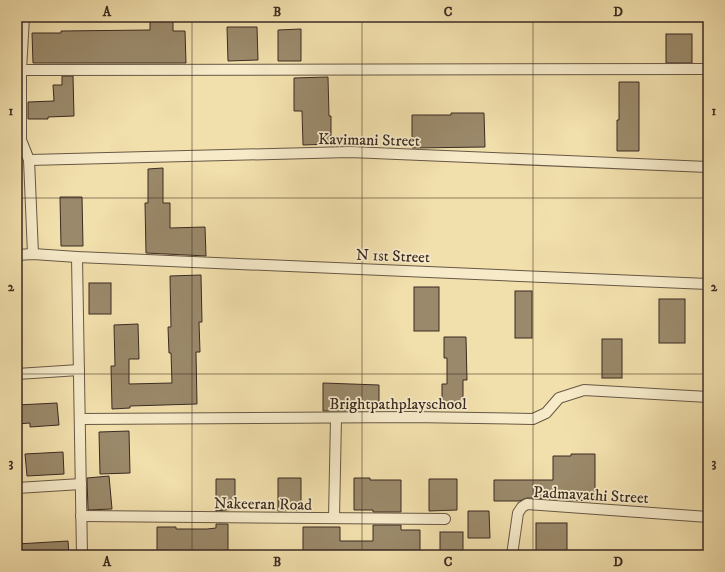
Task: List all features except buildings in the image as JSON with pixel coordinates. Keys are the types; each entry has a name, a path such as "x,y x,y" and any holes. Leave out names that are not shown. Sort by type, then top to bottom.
{"street":[{"path":"24,17 20,31 21,70 19,140 29,160 33,254"},
{"path":"21,70 708,69"},
{"name":"Kavimani Street","path":"29,160 350,152 708,167"},
{"name":"N 1st Street","path":"17,255 33,254 708,284"},
{"path":"77,257 82,555"},
{"path":"17,374 79,370"},
{"name":"Brightpathplayschool","path":"80,419 533,419 546,413 559,398 584,390 708,397"},
{"path":"334,518 336,418"},
{"path":"17,488 81,484"},
{"name":"Padmavathi Street","path":"512,555 518,513 522,507 528,504 708,517"},
{"name":"Nakeeran Road","path":"81,516 445,519"}]}
